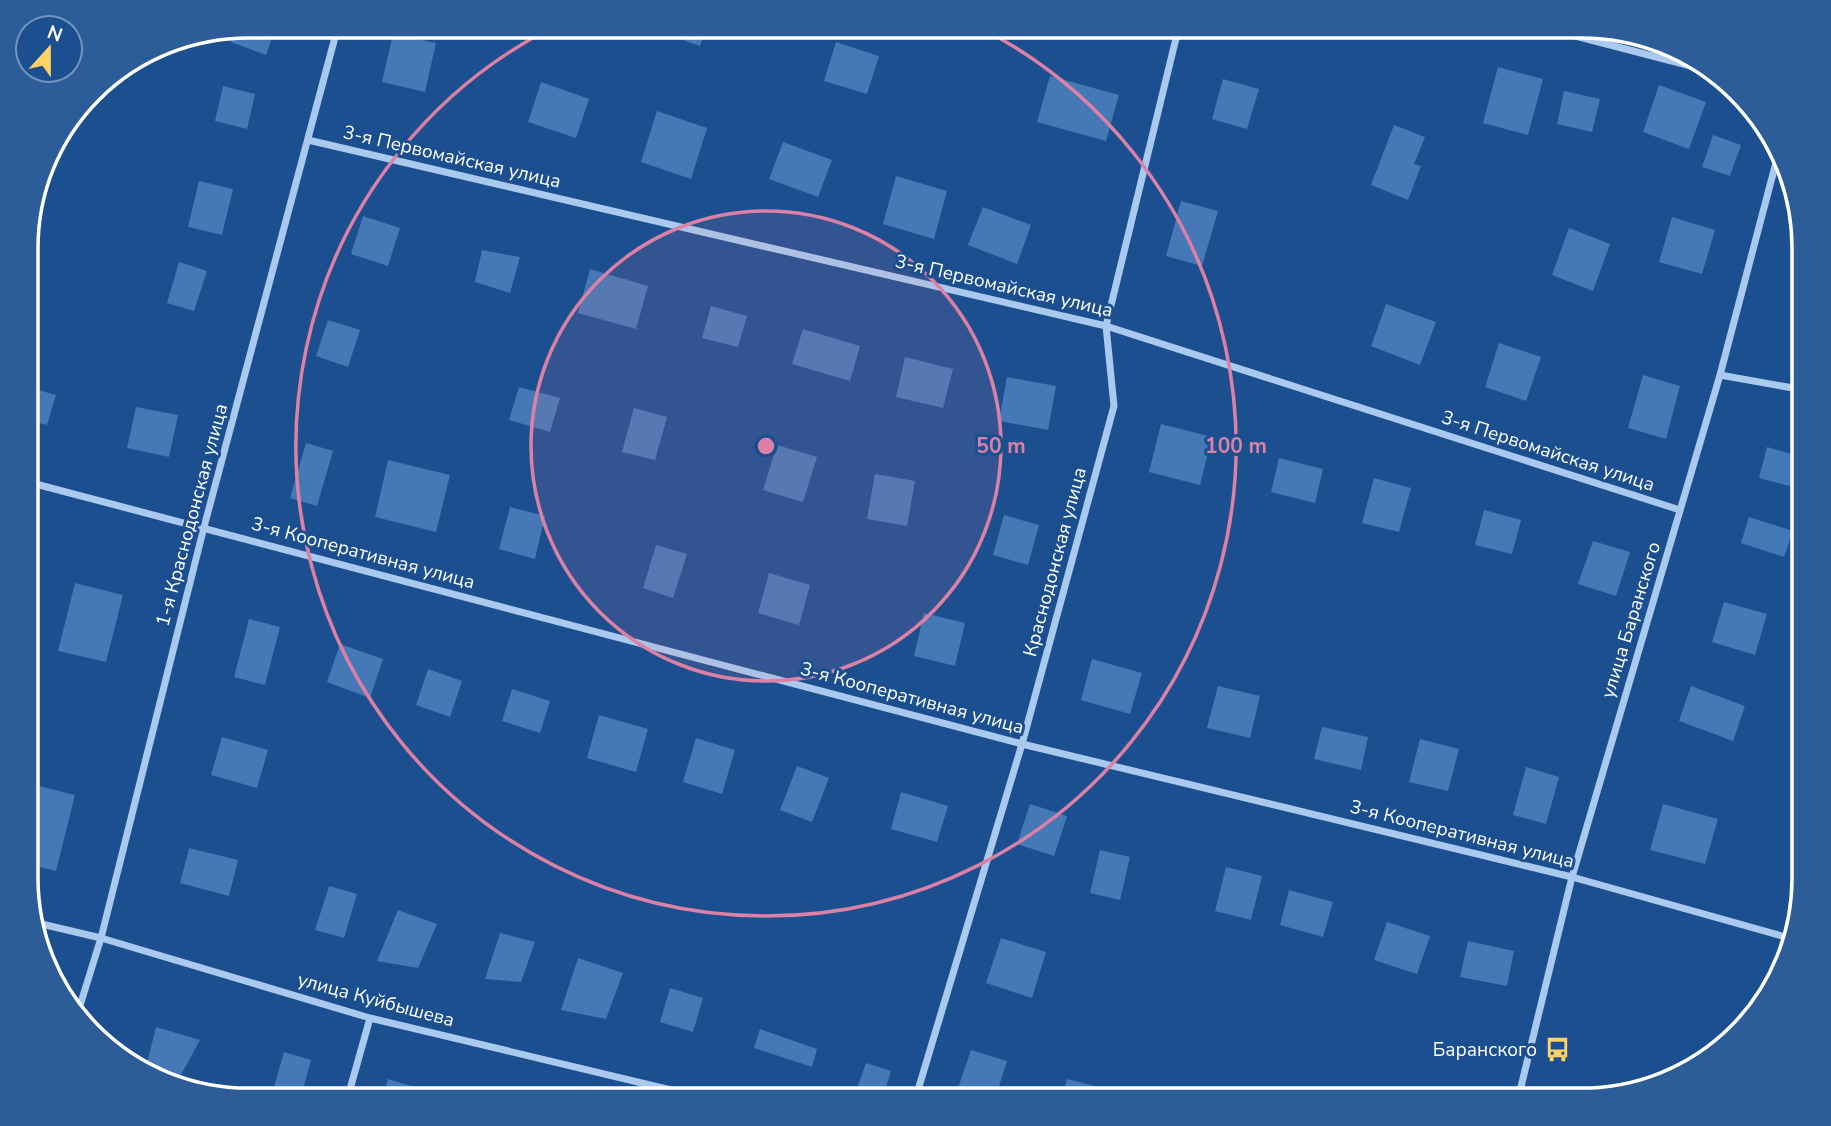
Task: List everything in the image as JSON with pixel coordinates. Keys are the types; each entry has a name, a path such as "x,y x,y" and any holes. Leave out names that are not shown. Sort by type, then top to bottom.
{"street":[{"name":"1-я Краснодонская улица","path":"81,1003 101,938 204,527 335,38"},
{"name":"Краснодонская улица","path":"919,1088 1022,744 1114,406 1106,326 1176,38"},
{"path":"1583,38 1681,63"},
{"name":"3-я Первомайская улица","path":"308,140 1106,326 1681,510"},
{"name":"улица Баранского","path":"1521,1087 1572,877 1720,375 1775,166"},
{"path":"1720,375 1792,388"},
{"name":"3-я Кооперативная улица","path":"38,485 1022,744 1572,877 1783,936"},
{"name":"улица Куйбышева","path":"45,925 101,938 370,1018 662,1088"},
{"path":"350,1088 370,1018"}],"building":[{"path":"272,38 266,55 231,42 232,39"},
{"path":"392,38 412,38 436,43 425,92 382,82"},
{"path":"678,38 703,38 700,46"},
{"path":"836,42 879,56 867,94 824,81"},
{"path":"1498,67 1543,79 1528,135 1483,123"},
{"path":"1050,76 1119,95 1106,141 1037,122"},
{"path":"1223,79 1259,89 1247,129 1212,119"},
{"path":"541,82 589,99 576,138 528,122"},
{"path":"1659,85 1706,102 1689,149 1643,132"},
{"path":"223,86 255,94 247,129 215,121"},
{"path":"1564,91 1600,99 1592,132 1557,124"},
{"path":"657,111 707,128 691,179 641,162"},
{"path":"1394,125 1425,137 1414,164 1421,166 1408,200 1371,185"},
{"path":"1713,135 1741,145 1730,176 1702,167"},
{"path":"783,142 832,160 818,197 769,179"},
{"path":"896,176 947,191 934,239 883,224"},
{"path":"199,181 233,189 222,235 188,227"},
{"path":"1181,201 1218,211 1202,266 1166,256"},
{"path":"983,207 1031,225 1017,264 968,245"},
{"path":"363,216 400,228 388,266 351,254"},
{"path":"1672,217 1715,230 1702,274 1659,262"},
{"path":"1569,228 1610,244 1593,291 1552,275"},
{"path":"482,250 520,257 510,293 475,282"},
{"path":"179,262 207,271 194,311 167,303"},
{"path":"590,269 648,286 636,329 578,313"},
{"path":"1386,304 1436,322 1420,365 1371,346"},
{"path":"711,306 747,316 738,347 702,338"},
{"path":"328,320 360,330 348,367 316,356"},
{"path":"803,329 860,346 850,381 792,364"},
{"path":"1499,343 1541,357 1526,401 1485,387"},
{"path":"905,357 953,369 943,408 896,397"},
{"path":"1643,375 1680,386 1666,439 1628,428"},
{"path":"1007,377 1056,386 1048,430 999,421"},
{"path":"519,387 560,398 550,432 509,420"},
{"path":"38,390 56,395 47,425 38,423"},
{"path":"136,407 178,415 169,457 127,448"},
{"path":"634,408 667,417 655,460 622,452"},
{"path":"1161,424 1212,437 1200,485 1149,472"},
{"path":"306,443 333,451 317,506 290,498"},
{"path":"777,445 817,457 803,502 763,490"},
{"path":"1767,447 1792,454 1792,487 1759,478"},
{"path":"1279,458 1323,469 1315,503 1271,492"},
{"path":"388,460 450,475 436,532 375,517"},
{"path":"875,474 915,481 907,526 867,519"},
{"path":"1374,478 1411,488 1399,532 1362,523"},
{"path":"510,507 545,516 535,559 499,549"},
{"path":"1484,510 1521,520 1512,554 1475,545"},
{"path":"1004,515 1039,525 1028,565 993,555"},
{"path":"1749,517 1792,531 1784,557 1741,543"},
{"path":"1593,541 1630,552 1616,596 1578,584"},
{"path":"656,545 687,554 673,598 643,588"},
{"path":"769,573 810,585 799,625 758,613"},
{"path":"75,583 123,595 106,662 58,651"},
{"path":"1724,602 1767,614 1755,655 1712,642"},
{"path":"924,613 965,623 955,666 914,656"},
{"path":"249,619 280,627 265,685 234,677"},
{"path":"340,644 383,659 370,698 327,682"},
{"path":"1092,659 1142,673 1130,714 1081,700"},
{"path":"428,669 462,681 450,717 416,705"},
{"path":"1218,686 1260,696 1250,738 1207,728"},
{"path":"1691,686 1745,706 1733,741 1679,721"},
{"path":"512,689 550,701 540,733 502,721"},
{"path":"599,715 648,729 636,772 587,758"},
{"path":"1322,727 1368,737 1361,770 1314,759"},
{"path":"222,737 268,750 257,788 211,775"},
{"path":"696,738 735,750 722,794 683,782"},
{"path":"1420,739 1459,749 1448,791 1409,782"},
{"path":"797,766 829,778 812,822 780,810"},
{"path":"1526,767 1559,777 1546,824 1513,815"},
{"path":"38,786 75,795 56,871 38,866"},
{"path":"901,792 948,806 937,842 891,829"},
{"path":"1030,804 1067,816 1054,856 1017,844"},
{"path":"1663,804 1718,819 1705,864 1650,850"},
{"path":"189,848 238,860 229,896 180,883"},
{"path":"1100,850 1130,857 1120,900 1090,893"},
{"path":"1226,867 1262,876 1251,920 1215,911"},
{"path":"329,886 357,894 344,938 315,930"},
{"path":"1289,890 1333,902 1323,937 1280,925"},
{"path":"398,910 437,924 418,968 377,961"},
{"path":"1387,922 1430,936 1417,974 1374,960"},
{"path":"500,933 535,942 521,982 485,979"},
{"path":"1001,938 1046,952 1032,998 986,983"},
{"path":"1468,941 1514,951 1507,986 1460,977"},
{"path":"578,958 623,973 606,1019 561,1010"},
{"path":"670,988 703,998 693,1032 660,1022"},
{"path":"156,1027 200,1040 181,1075 168,1072 147,1061"},
{"path":"760,1029 817,1049 812,1067 754,1048"},
{"path":"971,1050 1007,1061 999,1087 958,1087"},
{"path":"284,1052 311,1060 303,1088 274,1088"},
{"path":"866,1063 891,1071 886,1088 857,1088"},
{"path":"388,1079 417,1088 385,1088"},
{"path":"1067,1079 1100,1087 1064,1087"}],"place":[{"name":"Баранского","path":"1557,1050"}]}
